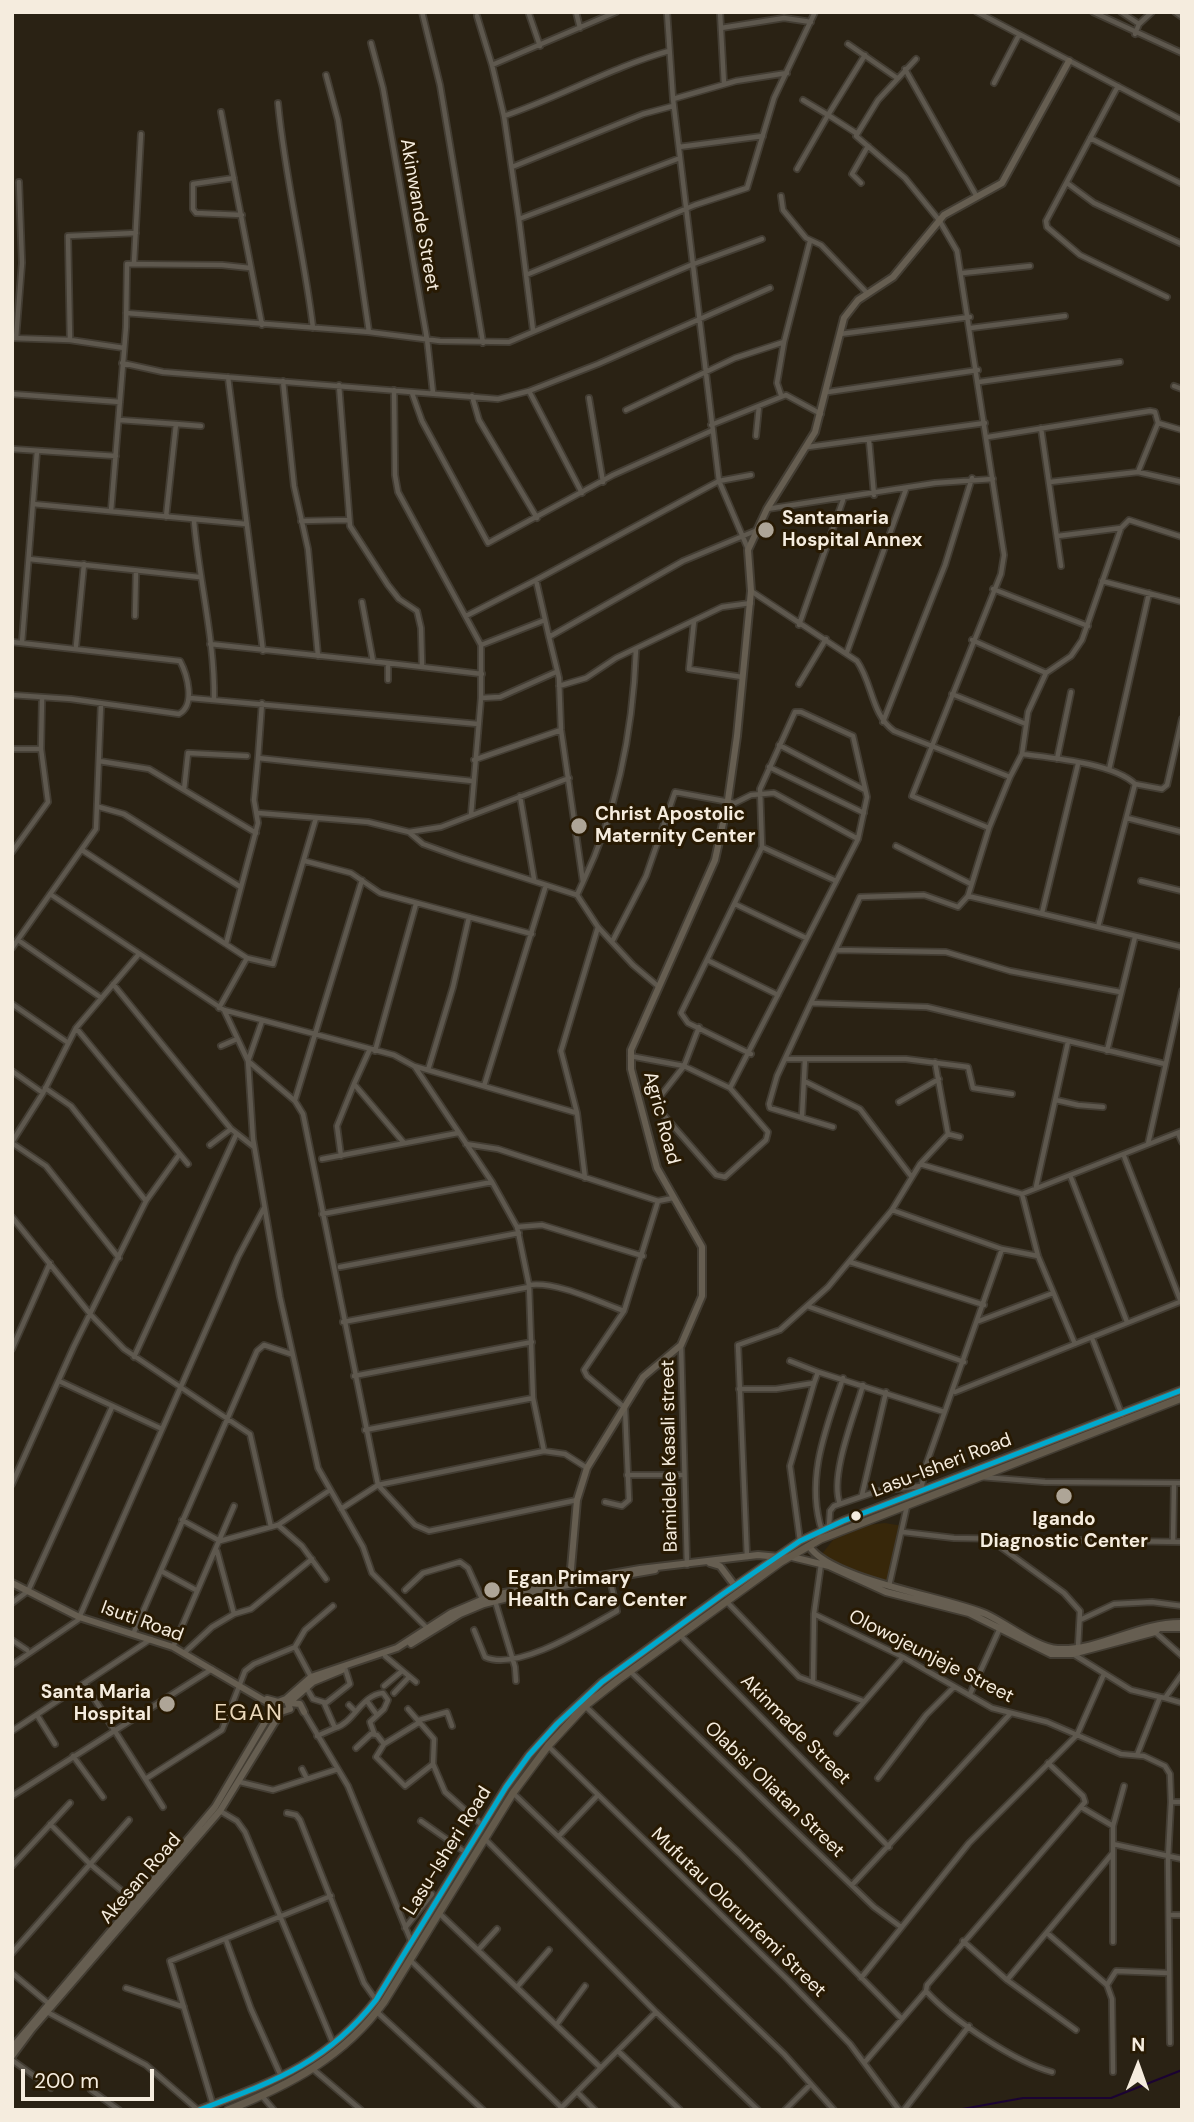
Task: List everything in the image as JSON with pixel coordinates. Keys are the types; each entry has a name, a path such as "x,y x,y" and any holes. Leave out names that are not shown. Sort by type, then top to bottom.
{"main road":[{"name":"Lasu-Isheri Road","path":"228,2110 314,2070 352,2040 377,2012 484,1838 548,1746 585,1706 630,1671 809,1546 907,1504 980,1477 1182,1390"},
{"name":"Lasu-Isheri Road","path":"198,2110 282,2078 334,2045 376,2000 482,1825 529,1755 572,1709 618,1670 800,1541 825,1529 921,1488 1122,1417 1180,1401"}],"street":[{"path":"422,12 440,85 482,343"},
{"path":"576,12 580,28"},
{"path":"492,65 616,12"},
{"path":"667,12 673,103 711,428 719,481 748,550"},
{"path":"720,12 724,84"},
{"path":"526,275 685,209 747,188 751,165 775,98 815,12"},
{"path":"977,12 1182,120"},
{"path":"1093,12 1135,34 1182,53"},
{"path":"1121,12 1139,24"},
{"path":"1135,34 1139,24 1152,12"},
{"path":"1175,12 1182,17"},
{"path":"529,14 540,46"},
{"path":"477,16 504,116 533,330"},
{"path":"721,29 783,18 811,22"},
{"path":"994,83 1019,35"},
{"name":"Akinwande Street","path":"371,43 383,88 427,339 433,393"},
{"path":"848,44 897,78"},
{"path":"504,116 641,59 669,51"},
{"path":"797,169 865,55"},
{"path":"856,133 897,78 916,59"},
{"path":"748,550 767,509 808,447 828,393 840,334 849,308 892,277 939,220 1002,183 1069,61"},
{"path":"905,69 919,88 977,197"},
{"path":"512,167 724,84 787,73"},
{"path":"326,75 338,120 369,332"},
{"path":"1118,86 1046,221 1047,227 1080,255 1167,297"},
{"path":"803,100 856,133 858,140 905,178 939,220 957,251 963,273 1004,555 1001,573 912,796 989,828"},
{"path":"278,103 282,148 304,259 313,328"},
{"path":"221,112 262,325"},
{"path":"134,262 141,134"},
{"path":"679,147 763,136"},
{"path":"1090,138 1182,184"},
{"path":"861,183 852,174 868,146"},
{"path":"519,219 680,158"},
{"path":"234,178 193,184 193,209 196,213 242,215"},
{"path":"19,182 22,263 14,338 70,340 124,348"},
{"path":"1067,183 1094,203 1182,244"},
{"path":"781,195 787,216 810,241 821,244 869,294"},
{"path":"70,340 68,236 136,233"},
{"path":"126,313 482,343 516,341 533,330 762,239"},
{"path":"781,395 777,383 784,342 810,241"},
{"path":"111,512 120,421 126,313 125,268 134,262 250,268"},
{"path":"963,273 1030,267"},
{"path":"122,363 144,370 498,399 529,391 769,288"},
{"path":"971,328 1065,316"},
{"path":"840,334 970,317"},
{"path":"626,410 735,358 784,342"},
{"path":"979,382 1120,362"},
{"path":"828,393 978,370"},
{"path":"228,377 263,651"},
{"path":"283,381 301,521 308,549 318,656"},
{"path":"339,385 348,520 354,534 388,585 399,599 417,611 421,628 422,665"},
{"path":"1174,386 1182,388"},
{"path":"394,390 398,492 481,645 481,698 471,816"},
{"path":"529,391 582,493"},
{"path":"412,393 422,421 488,543 652,455 781,395 794,397 821,414"},
{"path":"12,394 120,402"},
{"path":"472,396 480,420 537,518"},
{"path":"589,398 603,482"},
{"path":"756,436 759,406"},
{"path":"988,437 1150,411 1154,412 1158,423 1138,472"},
{"path":"120,421 201,426"},
{"path":"808,447 985,423"},
{"path":"1158,423 1182,430"},
{"path":"166,517 176,424"},
{"path":"1041,428 1062,566"},
{"path":"869,440 874,495"},
{"path":"12,449 116,456"},
{"path":"22,643 37,451"},
{"path":"1050,482 1138,472 1182,482"},
{"path":"466,616 719,481 751,475"},
{"path":"767,509 842,500 972,478 993,478"},
{"path":"883,723 945,565 972,478"},
{"path":"847,652 906,489"},
{"path":"799,625 842,500"},
{"path":"33,504 246,524"},
{"path":"301,521 348,520"},
{"path":"833,1127 769,1106 785,1059 864,895 924,895 955,907 968,896 989,828 1022,754 1028,712 1046,673 1074,653 1088,626 1121,528 1129,520 1182,537"},
{"path":"194,521 199,577 211,644 214,699"},
{"path":"1058,536 1121,528"},
{"path":"550,637 683,561 755,531"},
{"name":"Agric Road","path":"570,1580 578,1500 587,1468 612,1424 647,1372 681,1345 701,1302 702,1247 654,1160 630,1056 712,869 728,800 743,677 751,603 748,550"},
{"path":"29,559 199,577"},
{"path":"76,646 84,564"},
{"path":"135,616 136,571"},
{"path":"536,580 559,686 561,730 583,882"},
{"path":"1102,580 1182,602"},
{"path":"993,589 1088,626"},
{"path":"751,591 799,625 847,652 865,673 883,723 894,731 1010,777"},
{"path":"1110,770 1149,593"},
{"path":"362,603 373,661"},
{"path":"559,686 586,678 604,665 722,607 751,603"},
{"path":"481,645 545,620"},
{"path":"694,620 689,669 743,677"},
{"path":"799,684 826,639"},
{"path":"972,640 1046,673"},
{"path":"12,642 76,646 180,661 190,698 185,710 180,714 12,695"},
{"path":"211,644 422,665 482,674"},
{"path":"576,895 604,839 618,791 636,649"},
{"path":"388,663 388,680"},
{"path":"481,698 500,697 556,672"},
{"path":"1056,759 1071,691"},
{"path":"952,694 1026,724"},
{"path":"12,852 48,802 41,749 42,698"},
{"path":"190,698 478,724"},
{"path":"226,944 239,886 256,833 258,813 254,800 262,703"},
{"path":"12,948 96,829 99,807 101,704"},
{"path":"730,1088 751,1054 834,881 858,839 863,813 865,790 853,737 802,712 795,712 769,767 760,794 762,847 681,1013 684,1019 751,1054"},
{"path":"1022,754 1110,770 1124,774 1135,784 1162,789 1167,785 1182,719"},
{"path":"474,760 561,730"},
{"path":"779,745 865,790"},
{"path":"12,749 41,749"},
{"path":"184,790 188,753 247,755"},
{"path":"258,758 472,781"},
{"path":"99,761 145,767 256,833"},
{"path":"1042,913 1078,764"},
{"path":"769,767 863,813"},
{"path":"258,813 368,822 410,832 442,827 569,778"},
{"path":"1098,927 1135,784"},
{"path":"613,940 646,876 673,794 679,791 735,803 760,794 774,793 858,839"},
{"path":"520,796 534,879"},
{"path":"99,807 124,814 239,886"},
{"path":"82,850 247,958 273,964 316,818"},
{"path":"1127,818 1182,832"},
{"path":"410,832 423,844 576,895 598,926 633,965 659,987"},
{"path":"896,846 971,884"},
{"path":"762,847 834,881"},
{"path":"305,861 351,873 380,893 532,934"},
{"path":"295,1101 362,880"},
{"path":"1141,881 1182,891"},
{"path":"484,1086 546,885"},
{"path":"50,894 221,1009 394,1055 414,1066 577,1113"},
{"path":"968,896 1182,947"},
{"path":"341,1156 337,1126 354,1084 372,1051 416,904"},
{"path":"735,904 806,938"},
{"path":"429,1070 470,918"},
{"path":"585,1178 577,1113 561,1051 598,926"},
{"path":"1107,1051 1135,937"},
{"path":"18,940 100,997"},
{"path":"836,950 946,952 1010,971 1120,992"},
{"path":"119,1258 46,1166 12,1142 44,1090 76,1028 139,954"},
{"path":"221,1009 247,958"},
{"path":"707,960 778,995"},
{"path":"113,984 236,1135 255,1147"},
{"path":"1147,1145 1182,992"},
{"path":"811,1003 927,1007 1165,1064"},
{"path":"12,1004 67,1042"},
{"path":"221,1009 248,1061 255,1147 265,1207 291,1354 301,1385 316,1463 363,1547 372,1573 427,1628"},
{"path":"248,1061 262,1021"},
{"path":"630,1056 684,1066 730,1088 768,1135 725,1177 720,1177 654,1104 684,1066 699,1027"},
{"path":"76,1028 188,1164"},
{"path":"221,1046 237,1039"},
{"path":"1036,1188 1068,1042"},
{"path":"785,1059 934,1062 968,1067 976,1090 1012,1094"},
{"path":"802,1116 806,1082 805,1059"},
{"path":"248,1061 295,1101 307,1126 343,1322 378,1485 415,1525 429,1531 578,1500"},
{"path":"934,1062 948,1134"},
{"path":"414,1066 492,1182 517,1227 529,1286 533,1398 544,1451"},
{"path":"12,1071 71,1106 146,1200"},
{"path":"899,1102 939,1079"},
{"path":"806,1082 860,1109 911,1176"},
{"path":"354,1084 404,1143"},
{"path":"1056,1100 1103,1107"},
{"path":"210,1145 231,1129"},
{"path":"920,1164 1022,1194 1180,1132 1182,1142"},
{"path":"322,1160 458,1133"},
{"path":"948,1134 960,1138"},
{"path":"747,1557 738,1345 780,1331 807,1306 850,1262 892,1210 920,1164 948,1134"},
{"path":"134,1357 236,1135"},
{"path":"466,1144 498,1149 658,1201 673,1198"},
{"path":"12,1484 146,1200 179,1155"},
{"path":"954,1392 1181,1302 1124,1156"},
{"path":"1070,1175 1127,1322"},
{"path":"322,1214 492,1182"},
{"path":"1022,1194 1038,1256 1074,1344"},
{"path":"604,1503 627,1504 625,1408 587,1376 584,1370 624,1311 658,1201"},
{"path":"12,1665 73,1625 79,1617 238,1256 265,1207"},
{"path":"892,1210 1002,1249 1038,1256"},
{"path":"12,1217 91,1315 134,1357 182,1387 253,1439 271,1527"},
{"path":"12,1230 19,1223"},
{"path":"517,1227 542,1226 643,1256"},
{"path":"340,1267 519,1233"},
{"path":"825,1529 830,1511 840,1504 885,1489 897,1491 921,1488 1002,1249"},
{"path":"850,1262 984,1305"},
{"path":"12,1349 50,1263"},
{"path":"343,1322 529,1286 580,1294 624,1311"},
{"path":"978,1321 1054,1293"},
{"path":"807,1306 964,1362"},
{"path":"1092,1338 1122,1417"},
{"path":"355,1376 532,1342"},
{"name":"Bamidele Kasali street","path":"681,1345 687,1566"},
{"path":"134,1632 260,1347 291,1354"},
{"path":"790,1361 945,1412"},
{"path":"800,1541 790,1466 818,1372"},
{"path":"825,1529 813,1495 827,1427 844,1378"},
{"path":"59,1381 162,1429"},
{"path":"739,1389 776,1390 814,1383"},
{"path":"840,1504 836,1494 839,1469 863,1385"},
{"path":"862,1495 886,1392"},
{"path":"365,1430 533,1398"},
{"path":"12,1603 28,1591 112,1407"},
{"path":"341,1508 378,1485 544,1451 565,1454 587,1468"},
{"path":"627,1475 684,1475"},
{"path":"980,1477 1045,1482 1182,1483"},
{"path":"1173,1542 1174,1483"},
{"path":"182,1520 220,1541 278,1525 330,1490"},
{"path":"888,1587 903,1532 907,1504"},
{"path":"173,1647 234,1506"},
{"path":"278,1525 312,1559 326,1579"},
{"path":"903,1532 928,1537 1182,1542"},
{"path":"990,1539 1064,1593 1080,1611 1077,1627 1078,1647"},
{"path":"809,1546 823,1560 888,1587 971,1608 1052,1649 1078,1647 1126,1636 1156,1623 1182,1626"},
{"path":"217,1550 234,1614"},
{"path":"295,1694 345,1668 385,1656 482,1599 570,1580 747,1557 779,1557"},
{"path":"792,1557 821,1564 886,1592 969,1613 1044,1652 1072,1654 1155,1632 1159,1628 1182,1626"},
{"path":"184,1653 212,1627 234,1614 251,1609 312,1559"},
{"path":"405,1590 423,1573 460,1562 468,1568 482,1599"},
{"path":"708,1563 720,1566 735,1586"},
{"path":"813,1682 814,1614 821,1564"},
{"path":"278,1708 289,1711 289,1703 311,1677 397,1648 427,1628 459,1612 495,1601 660,1568"},
{"path":"163,1573 196,1590"},
{"path":"474,1630 485,1657 492,1660 512,1659 588,1629 617,1611 610,1579"},
{"name":"Isuti Road","path":"12,1583 79,1617 134,1632 173,1647 278,1708"},
{"path":"495,1601 516,1682"},
{"path":"727,1602 786,1666 799,1676 863,1701"},
{"path":"1080,1620 1114,1604 1152,1602 1182,1606"},
{"path":"147,1778 222,1730 239,1684 250,1667 295,1647 305,1630 333,1606"},
{"name":"Olowojeunjeje Street","path":"814,1614 903,1657 992,1708 1047,1721 1122,1754 1137,1755 1166,1766 1170,1774 1171,1802"},
{"path":"970,1694 1000,1628"},
{"path":"1155,1632 1182,1656"},
{"name":"Akinmade Street","path":"680,1635 889,1847"},
{"path":"12,1731 150,1639"},
{"path":"12,1640 27,1650"},
{"path":"295,1647 311,1677"},
{"path":"1072,1654 1131,1690 1182,1703"},
{"path":"385,1656 416,1682"},
{"path":"837,1733 903,1657"},
{"path":"12,1796 213,1668"},
{"path":"324,1703 350,1684 345,1668"},
{"path":"384,1686 402,1671"},
{"name":"Olabisi Oliatan Street","path":"630,1671 852,1885 901,1927"},
{"path":"861,1978 969,1843 1077,1735 1104,1674"},
{"path":"1137,1755 1162,1698 1182,1674"},
{"path":"394,1693 409,1677"},
{"path":"85,1684 163,1807"},
{"path":"878,1778 926,1715 954,1687"},
{"path":"306,1688 310,1696 324,1703 335,1728"},
{"path":"317,1736 345,1724 355,1711 377,1693 386,1695 387,1703 370,1724 384,1744"},
{"path":"367,1700 377,1715"},
{"path":"278,1708 289,1703 300,1704 338,1769 411,1941"},
{"path":"349,1706 355,1711"},
{"path":"585,1706 749,1863 902,2019"},
{"name":"Akesan Road","path":"12,2048 215,1807 278,1708"},
{"path":"408,1709 433,1739 433,1764 445,1792 482,1825"},
{"path":"433,1764 405,1786 376,1757 384,1744 419,1721 447,1712 452,1726"},
{"path":"852,1885 889,1847 911,1818 1004,1725 1010,1714"},
{"path":"37,1715 55,1744"},
{"name":"Akesan Road","path":"12,2058 47,2012 220,1811 240,1782 271,1719"},
{"path":"356,1748 374,1733"},
{"name":"Mufutau Olorunfemi Street","path":"548,1746 788,1980 865,2062 902,2110"},
{"path":"73,1756 103,1797"},
{"path":"865,2062 926,1992 927,1985 963,1941 1081,1807 1083,1796 1048,1763"},
{"path":"302,1769 307,1779"},
{"path":"240,1782 270,1790 338,1769"},
{"path":"1113,1942 1113,1826 1124,1786"},
{"path":"513,1793 811,2084 834,2110"},
{"path":"559,1836 598,1795"},
{"path":"1170,2043 1168,1858 1171,1802 1182,1802"},
{"path":"12,1867 70,1803"},
{"path":"1081,1807 1113,1826"},
{"path":"220,1811 237,1821 245,1832 334,2045"},
{"path":"287,1813 296,1815 300,1820 365,1983 376,2000"},
{"path":"12,1952 129,1820"},
{"path":"421,1821 466,1852"},
{"path":"50,1824 90,1864 134,1901"},
{"path":"484,1838 656,2012 758,2110"},
{"path":"1113,1844 1182,1859"},
{"path":"1007,1980 1112,1854"},
{"path":"405,1928 432,1894"},
{"path":"213,2105 170,1961 331,1896"},
{"path":"439,1913 600,2067"},
{"path":"1169,1915 1182,1916"},
{"path":"479,1950 496,1929"},
{"path":"1046,1933 1107,1985 1112,1999 1113,2072"},
{"path":"226,1940 251,2009 282,2078"},
{"path":"963,1941 1007,1980 1076,2031"},
{"path":"517,1987 549,1950"},
{"path":"410,1960 560,2109 656,2012"},
{"path":"1107,1985 1116,1971 1168,1973"},
{"path":"12,1973 48,2003"},
{"path":"557,2024 585,1986"},
{"path":"126,1988 184,2007"},
{"path":"926,1992 969,2026 1016,2057 1052,2072"},
{"path":"47,2012 146,2064 198,2110"},
{"path":"377,2012 483,2110"},
{"path":"902,2110 969,2026"},
{"path":"618,2051 680,2110"},
{"path":"12,2058 51,2088"},
{"path":"314,2070 361,2110"},
{"path":"785,2110 811,2084"},
{"path":"92,2090 118,2110"},
{"path":"577,2092 595,2110"},
{"path":"262,2096 274,2110"}],"shaded area":[{"path":"885,1523 903,1526 887,1585 821,1555 833,1540 868,1525"}],"waterway":[{"path":"957,2110 1023,2098 1111,2098 1182,2070"}],"transit line":[{"path":"199,2110 274,2080 296,2068 317,2056 357,2022 376,2000 506,1787 529,1755 557,1724 602,1682 800,1541 843,1521 1182,1390"}],"place":[{"name":"Santamaria Hospital Annex","path":"766,530"},
{"name":"Christ Apostolic Maternity Center","path":"579,826"},
{"name":"Igando Diagnostic Center","path":"1064,1496"},
{"name":"Egan Primary Health Care Center","path":"492,1590"},
{"name":"Santa Maria Hospital","path":"167,1704"}],"district":[{"name":"EGAN","path":"249,1714"}]}
